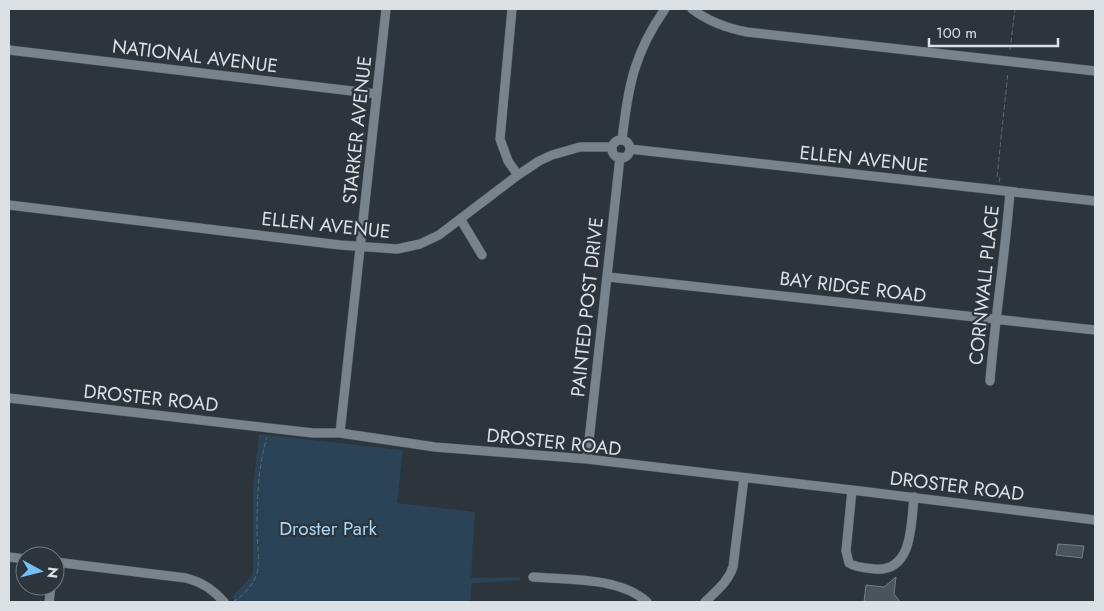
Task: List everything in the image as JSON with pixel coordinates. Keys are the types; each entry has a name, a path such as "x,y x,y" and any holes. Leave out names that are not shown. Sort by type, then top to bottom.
{"street":[{"name":"STARKER AVENUE","path":"340,433 386,9"},
{"path":"512,9 500,139 508,161 518,175"},
{"path":"622,140 626,100 631,80 641,50 654,24 665,9"},
{"path":"692,9 713,23 747,32 1095,70"},
{"name":"NATIONAL AVENUE","path":"9,50 377,94"},
{"path":"622,140 629,144 630,149 626,156 620,158 615,155 612,147 617,141 622,140"},
{"name":"ELLEN AVENUE","path":"9,205 396,250 408,248 439,235 539,161 566,150 580,147 612,147"},
{"name":"ELLEN AVENUE","path":"630,149 1095,201"},
{"name":"PAINTED POST DRIVE","path":"587,459 620,158"},
{"name":"CORNWALL PLACE","path":"990,381 1006,247 1010,192"},
{"path":"461,220 482,254"},
{"name":"BAY RIDGE ROAD","path":"608,277 1095,330"},
{"name":"DROSTER ROAD","path":"9,398 313,433 340,433 435,447 587,459 1095,520"},
{"path":"705,602 725,582 733,567 744,478"},
{"path":"852,490 846,550 849,563 857,567 886,569 899,562 908,545 914,497"},
{"path":"65,563 186,578 209,587 224,602"},
{"path":"533,577 614,585 636,594 647,602"}],"path":[{"path":"1010,50 1015,9"},
{"path":"998,190 1000,178 997,177 1008,72"},
{"path":"232,602 242,597 252,584 257,571 259,468 270,428"}],"green space":[{"name":"Droster Park","path":"259,434 403,450 397,503 475,512 471,578 520,577 521,580 472,583 470,602 235,602 232,597 253,574 253,488"}],"building":[{"path":"1058,544 1084,546 1082,558 1056,555"},
{"path":"896,577 894,594 900,602 864,602 866,585 884,587"}]}
